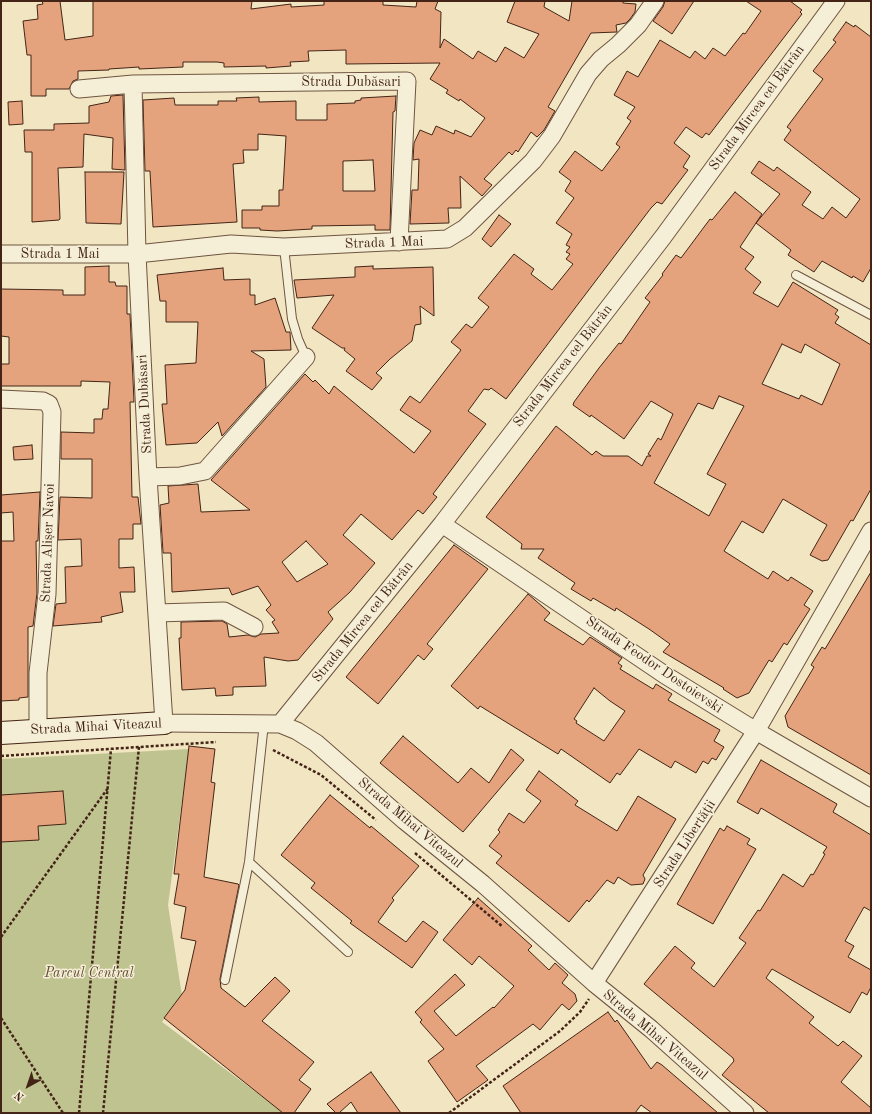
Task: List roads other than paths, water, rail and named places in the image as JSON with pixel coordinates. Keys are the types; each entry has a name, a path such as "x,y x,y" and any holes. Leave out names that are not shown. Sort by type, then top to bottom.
{"street":[{"name":"Strada 1 Mai","path":"1,254 137,254 231,244 284,247 447,239 465,228 533,161 545,147 588,74 601,58 618,45 638,25 655,1"},
{"name":"Strada Mircea cel Bătrân","path":"272,724 442,524 663,237 836,1"},
{"name":"Strada Dubăsari","path":"79,89 133,84 407,81 399,242"},
{"name":"Strada Dubăsari","path":"133,84 137,254 148,477 164,723"},
{"path":"148,477 180,476 205,471 306,357"},
{"name":"Strada Alișer Navoi","path":"1,399 43,401 48,404 52,412 47,594 38,673 38,730"},
{"name":"Strada Fеodor Dostoievski","path":"442,524 666,675 756,731 871,798"},
{"name":"Strada Libertății","path":"589,992 756,731 871,531"},
{"path":"157,613 224,611 254,627"},
{"name":"Strada Mihai Viteazul","path":"1,733 164,723 272,724 297,731 316,743 405,821 483,884 589,992 651,1029 745,1113"}],"lane":[{"path":"284,247 292,319 298,339 306,357"},
{"path":"796,275 871,315"},
{"path":"225,980 249,862 272,724"},
{"path":"249,862 348,952"}],"park label":[{"name":"Parcul Central","path":"89,973"}]}
